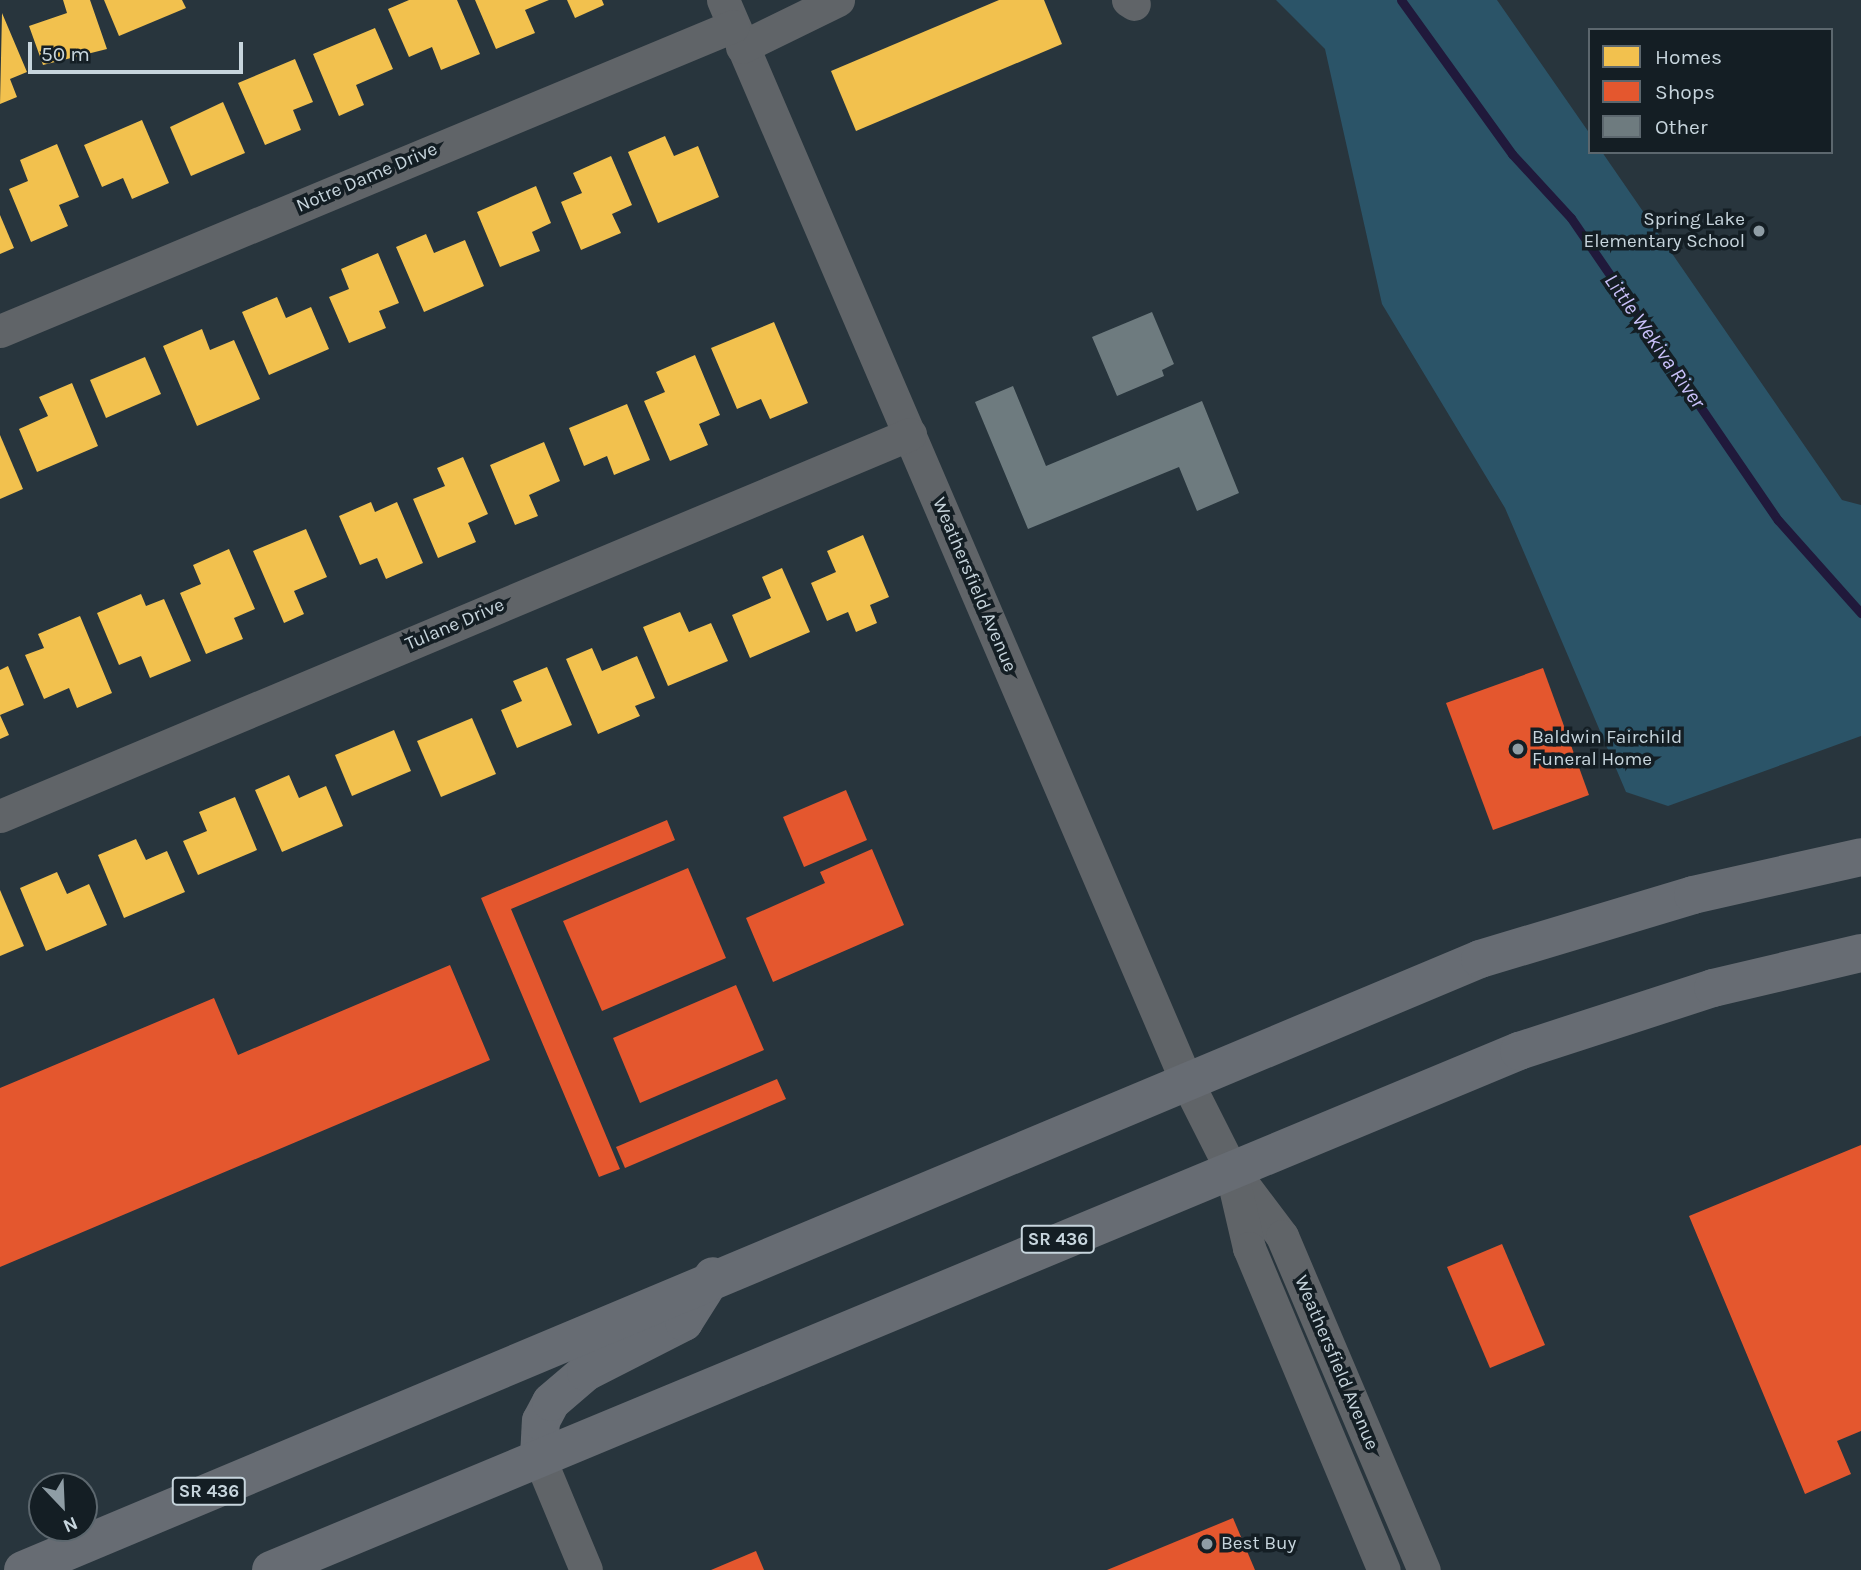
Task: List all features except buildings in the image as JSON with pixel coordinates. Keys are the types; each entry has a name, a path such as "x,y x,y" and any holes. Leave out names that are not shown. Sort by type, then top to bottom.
{"main road":[{"name":"SR 436","path":"23,1570 1185,1078 1480,959 1693,895 1861,858"},
{"name":"SR 436","path":"271,1570 1230,1167 1519,1051 1713,988 1861,953"},
{"path":"538,1457 541,1421 551,1402 586,1371 684,1322 713,1276"}],"street":[{"name":"Notre Dame Drive","path":"0,331 733,16 838,0"},
{"name":"Weathersfield Avenue","path":"733,16 1185,1078 1230,1167 1282,1236 1424,1570"},
{"name":"Tulane Drive","path":"0,816 910,434"},
{"name":"Weathersfield Avenue","path":"1230,1167 1249,1248 1384,1570"},
{"path":"538,1457 586,1570"}],"shaded area":[{"path":"1276,0 1497,0 1588,131 1588,154 1603,154 1842,500 1861,505 1861,736 1668,806 1626,792 1505,508 1382,304 1325,49"}],"waterway":[{"name":"Little Wekiva River","path":"1401,0 1512,154 1571,218 1778,520 1861,613"}],"place":[{"name":"Spring Lake Elementary School","path":"1759,231"},
{"name":"Baldwin Fairchild Funeral Home","path":"1518,749"},
{"name":"Best Buy","path":"1207,1544"}]}
